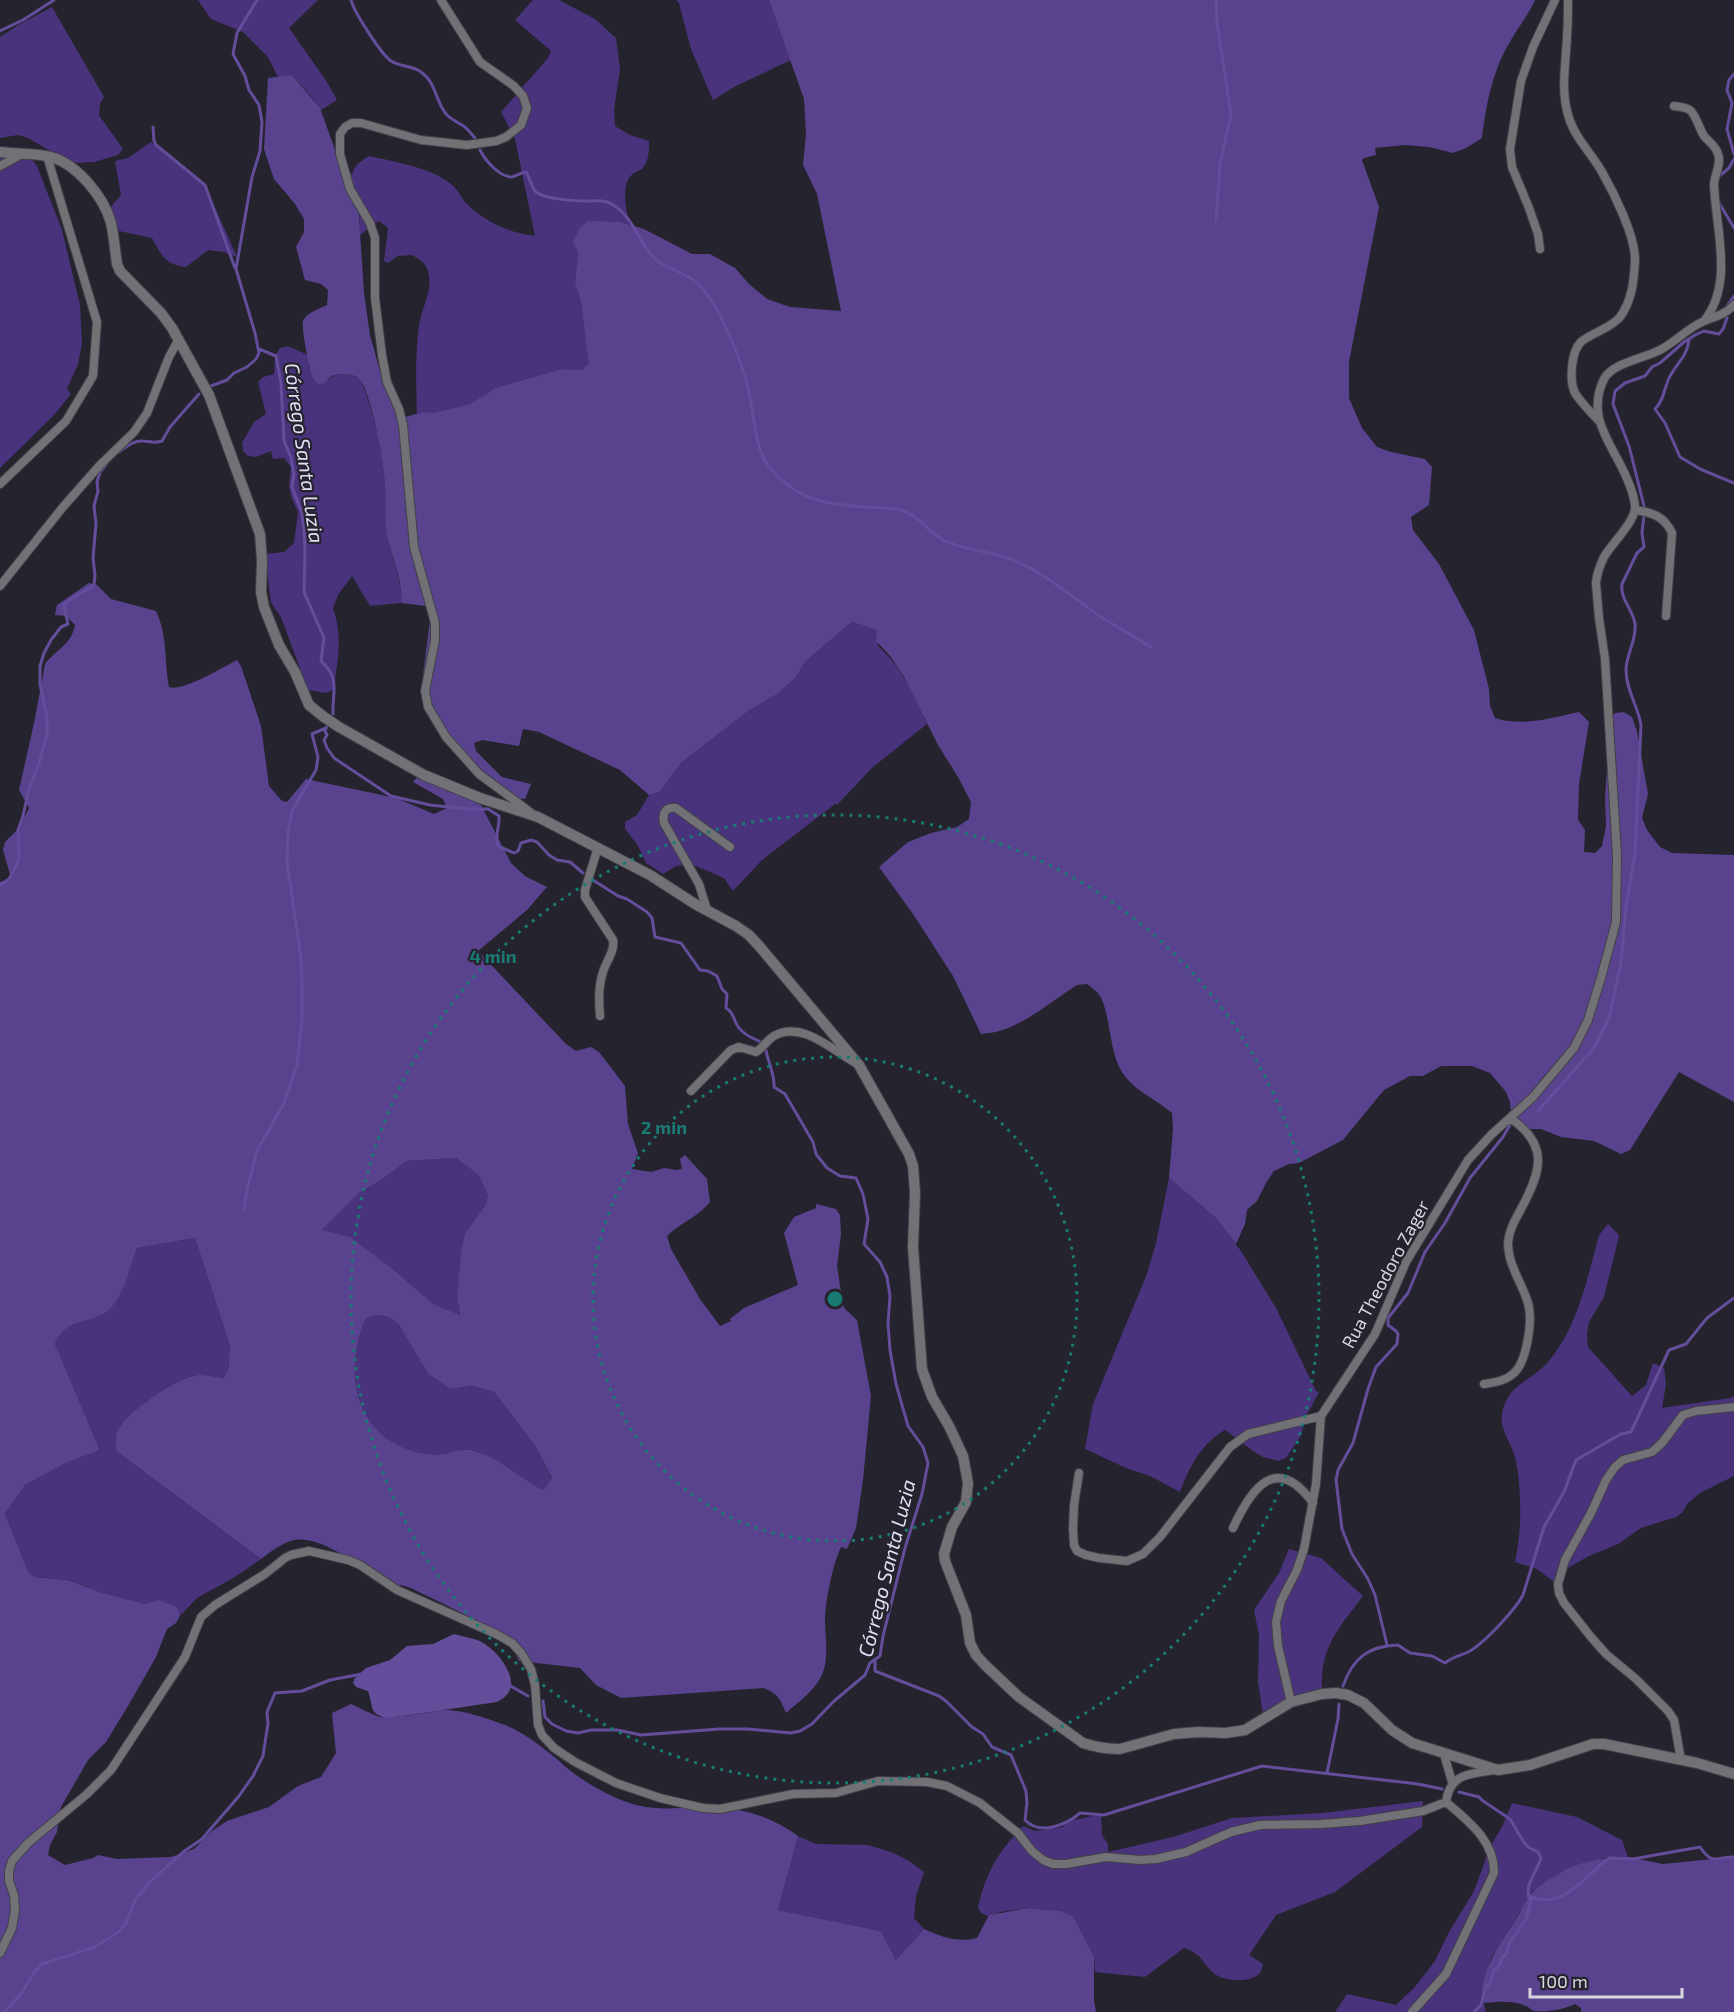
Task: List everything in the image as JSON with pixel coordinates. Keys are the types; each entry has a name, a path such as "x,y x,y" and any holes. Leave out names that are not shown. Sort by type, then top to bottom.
{"street":[{"path":"441,0 480,62 514,86 523,96 527,108 521,125 506,137 496,141 467,145 421,140 398,135 375,126 352,123 340,134 340,154 350,189 370,224 375,238 375,298 382,355 387,382 399,409 403,425 414,547 435,622 435,640 425,691 428,707 446,737 479,774 538,817 650,875 749,935 859,1065 905,1144 913,1166 915,1192 913,1247 922,1369 932,1397 963,1456 968,1483 966,1502 946,1543 945,1561 966,1615 970,1643 976,1655 1019,1697 1083,1743 1103,1748 1120,1749 1180,1733 1238,1732 1291,1702 1336,1693 1348,1695 1364,1703 1400,1737 1412,1743 1498,1770"},
{"path":"1540,249 1538,234 1512,167 1510,149 1521,81 1533,47 1556,0"},
{"path":"1568,0 1563,69 1564,95 1569,118 1602,172 1632,238 1635,257 1631,295 1622,315 1580,343 1575,353 1572,369 1575,392 1599,421 1628,478 1636,510 1657,515 1668,525 1672,533 1666,616"},
{"path":"1599,421 1598,400 1606,375 1626,363 1658,351 1703,321 1717,303 1721,293 1724,270 1723,240 1714,182 1718,153 1704,136 1692,112 1686,108 1674,106"},
{"path":"0,152 47,156 75,169 105,207 112,225 120,271 161,313 179,339 216,411 257,524 261,542 261,592 264,607 279,645 309,705 339,727 424,775 480,798 538,817"},
{"path":"0,166 23,153"},
{"path":"0,484 66,421 93,376 97,321 47,156"},
{"path":"1703,321 1719,317 1734,305"},
{"path":"0,586 63,507 100,465 134,432 147,413 169,357 179,339"},
{"name":"Rua Theodoro Zager","path":"1291,1702 1278,1646 1276,1622 1281,1601 1297,1570 1304,1549 1316,1484 1321,1416 1375,1334 1411,1254 1468,1160 1492,1134 1533,1097 1574,1048 1588,1020 1602,978 1616,922 1617,855 1605,659 1596,583 1597,573 1605,556 1636,510"},
{"path":"707,910 699,884 664,822 665,811 670,807 676,808 729,847"},
{"path":"598,848 585,897 613,940 614,946 603,972 599,1000 600,1017"},
{"path":"691,1091 731,1050 739,1047 756,1052 772,1037 781,1033 807,1034 859,1065"},
{"path":"1484,1384 1503,1380 1514,1373 1522,1361 1529,1322 1529,1307 1513,1269 1508,1242 1514,1222 1529,1195 1536,1174 1539,1153 1524,1129 1510,1118"},
{"path":"1682,1760 1674,1720 1668,1711 1636,1679 1606,1654 1591,1637 1564,1603 1558,1584 1565,1560 1615,1467 1623,1460 1652,1452 1662,1443 1683,1415 1696,1411 1734,1407"},
{"path":"1079,1473 1073,1528 1074,1545 1077,1551 1099,1558 1127,1561 1150,1548 1230,1447 1248,1434 1321,1416"},
{"path":"1233,1528 1244,1503 1252,1492 1273,1478 1288,1479 1293,1482 1313,1503"},
{"path":"0,1953 12,1928 15,1910 14,1895 9,1881 12,1861 28,1843 87,1794 111,1770 185,1658 201,1617 285,1558 309,1551 360,1565 397,1590 512,1643 531,1669 535,1685 538,1725 542,1735 554,1748 575,1762 616,1783 660,1798 703,1808 720,1809 793,1794 836,1793 878,1781 927,1782 947,1786 980,1803 1018,1833 1032,1851 1043,1860 1060,1864 1106,1857 1156,1859 1186,1852 1231,1832 1260,1825 1360,1821 1423,1811 1446,1802"},
{"path":"1446,1802 1447,1792 1452,1782 1469,1775 1530,1765 1593,1744 1626,1748 1734,1774"},
{"path":"1444,1754 1452,1782"},
{"path":"1412,2012 1446,1974 1494,1873 1493,1858 1487,1844 1473,1827 1446,1802"}],"shaded area":[{"path":"198,0 318,0 289,28 337,100 321,110 292,75 278,77 268,57 243,32 211,19"},
{"path":"533,0 559,0 595,19 616,38 620,69 614,110 615,126 630,135 649,141 646,163 627,182 625,200 629,225 620,222 578,251 575,283 581,302 590,363 582,370 562,369 495,388 470,404 417,414 418,337 420,320 429,289 428,272 424,263 412,255 398,256 388,263 384,261 388,228 379,221 360,235 359,205 353,171 361,161 369,156 423,169 451,184 469,206 492,222 508,230 535,236 515,139 501,112 548,58 551,51 515,20"},
{"path":"676,0 769,0 791,60 736,86 713,100 691,49 679,3"},
{"path":"769,0 1535,0 1499,63 1488,100 1482,138 1453,153 1429,147 1405,145 1375,148 1376,155 1362,160 1379,207 1349,362 1349,398 1362,428 1377,447 1425,459 1432,467 1429,505 1411,517 1413,530 1439,564 1474,630 1489,689 1490,706 1495,718 1526,722 1579,712 1589,722 1579,784 1578,820 1585,830 1584,852 1595,853 1602,846 1606,826 1605,799 1610,719 1615,713 1624,712 1632,717 1637,731 1648,794 1642,818 1647,830 1660,847 1672,853 1734,855 1734,1102 1679,1072 1630,1150 1621,1154 1594,1141 1561,1137 1541,1129 1530,1129 1511,1114 1506,1092 1490,1073 1472,1066 1441,1066 1423,1076 1410,1076 1384,1090 1343,1140 1299,1163 1289,1164 1274,1171 1257,1201 1247,1210 1245,1224 1236,1244 1216,1218 1169,1178 1172,1113 1138,1089 1122,1072 1117,1063 1105,1009 1098,993 1087,984 1077,985 1020,1023 995,1032 981,1034 953,976 879,867 908,842 931,833 957,827 969,819 971,802 938,745 904,677 891,657 876,641 877,630 852,622 805,662 796,677 779,693 747,712 681,763 660,792 649,795 620,770 539,732 523,729 519,746 482,740 474,743 476,751 502,777 531,784 525,799 507,798 444,737 422,683 430,620 426,606 401,603 399,577 386,530 385,485 377,431 365,390 359,379 349,374 333,376 325,383 319,384 313,377 309,366 303,321 310,313 327,305 328,290 321,284 305,280 296,247 304,232 304,219 274,179 264,149 268,78 292,75 320,108 338,158 352,175 358,202 364,293 370,335 380,371 397,416 432,413 470,404 495,388 562,369 582,370 589,363 581,302 575,283 578,251 573,242 579,229 587,221 620,222 644,229 692,254 710,254 735,268 767,299 790,307 841,311 817,194 803,165 806,134 804,99"},
{"path":"52,7 104,97 100,104 99,115 123,149 118,155 94,162 71,163 28,138 18,135 0,138 0,37"},
{"path":"151,142 205,185 237,257 224,252 208,250 186,267 179,266 164,258 152,238 106,226 110,208 121,195 115,161 128,158"},
{"path":"6,146 23,149 37,166 62,230 80,305 82,344 78,364 67,389 71,394 54,415 0,468 0,148"},
{"path":"288,346 308,355 309,367 328,379 344,374 360,379 373,417 379,444 386,490 387,535 399,577 401,594 401,603 370,606 352,576 338,595 333,608 339,639 338,659 333,690 326,693 308,690 281,617 271,603 265,554 284,552 294,543 298,512 289,486 291,467 284,458 273,459 271,451 256,457 248,456 243,451 242,443 254,422 266,414 258,382 263,377 274,374 275,356 280,348"},
{"path":"89,583 97,585 111,599 156,611 164,639 169,687 184,686 237,660 261,726 269,786 282,801 287,802 306,779 396,798 434,814 447,808 443,799 413,782 424,769 481,805 511,863 525,876 547,887 527,910 478,951 566,1044 576,1051 591,1047 599,1052 625,1086 628,1124 638,1153 632,1169 651,1172 664,1168 682,1169 680,1159 685,1155 707,1179 710,1202 667,1236 671,1249 700,1299 720,1326 731,1321 730,1319 744,1308 798,1285 784,1233 794,1217 816,1208 816,1204 836,1209 840,1215 841,1234 837,1266 841,1292 844,1308 857,1320 871,1396 856,1528 847,1549 841,1547 832,1573 825,1612 825,1666 812,1690 786,1713 778,1698 764,1688 621,1698 596,1685 580,1668 519,1661 513,1650 502,1639 472,1619 411,1588 401,1585 393,1589 346,1557 319,1543 294,1540 281,1545 261,1559 116,1451 116,1434 122,1424 154,1396 191,1377 203,1375 224,1378 228,1370 230,1346 195,1238 137,1248 124,1287 111,1308 104,1314 66,1329 55,1344 100,1450 66,1463 25,1485 5,1514 29,1573 35,1577 68,1580 100,1592 145,1604 159,1600 177,1607 180,1616 176,1623 167,1629 156,1657 128,1706 106,1742 88,1760 61,1807 57,1832 48,1855 65,1865 98,1855 117,1859 171,1857 194,1849 212,1831 227,1821 269,1807 298,1786 321,1777 336,1753 332,1713 351,1704 380,1717 443,1710 458,1711 491,1720 519,1732 586,1782 630,1803 654,1808 709,1807 737,1810 762,1816 786,1828 798,1836 778,1910 881,1931 896,1960 924,1929 963,1940 977,1938 989,1915 1029,1908 1061,1911 1073,1916 1094,1956 1096,2012 0,2012 0,882 11,878 3,850 5,842 19,828 29,808 19,790 45,664 67,643 75,625 66,616 55,615 57,605","holes":["456,1158 479,1175 488,1195 485,1206 465,1234 457,1296 460,1315 435,1305 350,1237 322,1230 359,1193 407,1161","378,1315 389,1317 399,1325 428,1374 450,1389 473,1386 494,1392 535,1446 552,1478 543,1490 481,1453 471,1450 441,1454 421,1453 399,1445 381,1434 368,1419 355,1381 355,1360 366,1318"]},
{"path":"852,622 877,630 878,646 901,673 927,724 873,767 837,805 835,804 762,860 733,891 724,878 691,864 676,866 663,874 646,863 637,844 625,829 625,822 637,815 649,795 660,792 681,763 747,712 779,693 796,677 805,662"},
{"path":"456,1158 480,1175 488,1195 477,1220 457,1296 460,1316 435,1305 394,1270 322,1230 359,1193 407,1161"},
{"path":"1169,1178 1216,1218 1241,1251 1276,1308 1316,1391 1319,1392 1303,1422 1302,1434 1286,1458 1278,1461 1263,1457 1225,1430 1217,1435 1197,1457 1180,1492 1150,1476 1126,1468 1085,1449 1093,1404 1147,1274 1156,1243"},
{"path":"1608,1224 1619,1235 1604,1297 1589,1322 1588,1347 1632,1396 1646,1385 1653,1363 1664,1368 1666,1384 1662,1408 1734,1396 1734,1476 1700,1493 1676,1517 1641,1528 1618,1544 1587,1557 1561,1572 1554,1582 1537,1569 1515,1562 1520,1523 1519,1482 1515,1457 1502,1425 1502,1414 1509,1396 1549,1361 1567,1333 1586,1285 1599,1235"},
{"path":"195,1238 230,1346 228,1370 224,1378 203,1375 191,1377 154,1396 122,1424 116,1434 116,1451 261,1559 235,1577 197,1598 180,1616 177,1607 145,1604 100,1592 69,1580 36,1577 29,1573 5,1514 25,1485 66,1463 100,1450 55,1344 60,1335 73,1325 104,1314 111,1308 124,1287 137,1248"},
{"path":"378,1315 389,1317 399,1325 428,1374 450,1389 473,1386 494,1392 535,1446 552,1479 543,1491 483,1454 468,1450 441,1454 421,1453 399,1445 381,1434 368,1419 355,1381 355,1360 366,1318"},
{"path":"1289,1549 1321,1558 1363,1596 1339,1628 1328,1650 1322,1674 1322,1689 1291,1698 1263,1714 1258,1682 1259,1635 1254,1610 1279,1573"},
{"path":"454,1634 482,1642 499,1657 511,1681 506,1696 497,1702 389,1718 378,1715 372,1706 368,1691 356,1687 353,1683 366,1668 390,1660 407,1646 433,1644"},
{"path":"1423,1801 1422,1827 1335,1892 1276,1915 1249,1955 1263,1964 1260,1973 1245,1980 1218,1976 1200,1957 1184,1948 1145,1977 1095,1972 1094,1956 1073,1916 1061,1911 1029,1908 988,1916 981,1913 978,1907 994,1863 1023,1826 1035,1831 1063,1827 1065,1822 1101,1814 1102,1835 1108,1844 1108,1852 1173,1837 1232,1818 1322,1813"},
{"path":"1512,1803 1577,1817 1622,1840 1628,1857 1605,1858 1533,1891 1491,1958 1482,1998 1485,2012 1335,2012 1347,1994 1396,2005 1414,1988 1435,1961 1449,1932 1474,1891 1490,1847"},
{"path":"798,1836 816,1844 868,1845 891,1852 924,1872 916,1896 914,1918 924,1929 896,1960 881,1931 778,1910"},
{"path":"1628,1857 1663,1864 1734,1857 1734,2012 1581,2012 1581,2008 1575,2004 1550,2011 1534,2011 1516,2003 1484,2003 1482,1992 1487,1969 1499,1945 1532,1893 1545,1882 1580,1864"}],"waterway":[{"path":"0,31 23,20 54,0"},
{"name":"Córrego Santa Luzia","path":"211,386 227,380 234,373 247,367 259,353 236,269 252,177 260,151 262,122 259,105 249,90 245,76 233,54 237,33 257,0"},
{"path":"351,0 362,23 387,57 395,63 414,68 426,76 443,110 475,138"},
{"path":"1216,0 1217,23 1231,114 1220,165 1216,221"},
{"path":"1734,74 1729,80 1727,90 1732,103 1727,129 1734,154"},
{"path":"153,127 156,145 205,185 235,268"},
{"path":"480,150 489,163 502,174 512,177 526,172 534,190 540,194 567,200 604,201 615,206 628,219 653,257 696,282 716,308 733,344 747,382 759,447 771,469 781,480 795,490 820,501 901,510 914,516 945,541 1015,561 1048,579 1098,615 1152,648"},
{"path":"1717,178 1729,168 1734,159"},
{"path":"1718,201 1734,228"},
{"path":"1727,306 1734,296"},
{"path":"1644,506 1629,446 1613,404 1615,391 1625,383 1645,376 1652,367 1695,335 1704,331 1719,334 1727,318"},
{"path":"1689,340 1684,356 1669,378 1662,398 1655,409 1665,423 1680,457 1700,469 1734,483"},
{"name":"Córrego Santa Luzia","path":"259,349 276,356 281,383 284,441 291,457 294,475 292,487 302,513 305,551 304,592 324,638 321,661 333,680 333,714"},
{"path":"119,452 136,442 162,441 170,427 199,394"},
{"path":"0,885 9,879 17,864 18,830 47,735 47,718 40,684 40,666 44,653 61,627 68,624 65,603 94,585 93,558 96,523 94,506 98,491 97,482 100,472 106,465"},
{"path":"1538,1111 1594,1048 1609,1018 1621,963 1626,906 1635,854 1641,725 1626,670 1635,624 1623,595 1622,584 1637,553 1644,547 1642,533 1644,515"},
{"name":"Córrego Santa Luzia","path":"327,726 325,731 327,735 324,740 334,758 391,796 430,805 488,809 499,816 498,846 514,853 518,851 521,843 531,840 537,842 549,855 557,860 570,862 583,873"},
{"path":"244,1210 257,1151 284,1103 297,1065 302,1021 301,958 287,862 288,832 292,811 316,770 318,757 312,734 326,728"},
{"name":"Córrego Santa Luzia","path":"593,880 647,912 652,918 655,937 681,943 700,970 717,976 722,989 727,994 726,1008 731,1012 737,1025 746,1035 761,1042"},
{"name":"Córrego Santa Luzia","path":"543,1701 545,1717 552,1724 566,1731 578,1733 591,1730 617,1730 641,1735 719,1729 791,1733 812,1724 833,1702 865,1675 870,1663 880,1656 883,1636 905,1548 922,1494 928,1463 923,1447 908,1426 896,1384 890,1350 888,1323 890,1296 887,1277 880,1262 864,1244 868,1219 863,1194 856,1178 840,1176 827,1168 816,1154 813,1142 785,1094 774,1087 766,1050"},
{"path":"1387,1645 1375,1595 1352,1554 1342,1529 1336,1480 1338,1470 1353,1443 1376,1367 1397,1344 1398,1334 1388,1325 1388,1318 1408,1293 1425,1252 1445,1223 1470,1178 1503,1137 1511,1123"},
{"path":"1343,1686 1357,1661 1363,1655 1378,1648 1398,1645 1410,1653 1432,1656 1445,1663 1470,1651 1491,1633 1523,1595 1544,1527 1564,1492 1576,1460 1621,1434 1631,1432 1669,1350 1686,1344 1707,1318 1734,1298"},
{"name":"Córrego Santa Luzia","path":"875,1661 875,1671 939,1696 972,1727 983,1734 992,1747 1011,1755 1026,1791 1025,1820 1038,1827 1060,1825 1080,1813 1104,1815 1262,1766 1418,1784 1442,1789"},
{"path":"4,2012 21,1994 42,1964 95,1947 120,1931 126,1923 135,1900 149,1883 183,1852 202,1839 239,1796 263,1756 268,1723 267,1712 275,1693 302,1691 330,1680 362,1674"},
{"path":"507,1684 528,1696"},
{"path":"1327,1773 1339,1704"},
{"name":"Córrego Santa Luzia","path":"1459,1792 1479,1797 1510,1819 1523,1841 1528,1847 1538,1852 1541,1858 1529,1885 1531,1901 1526,1919 1509,1944 1500,1965 1493,1972 1481,2005 1474,2012"},
{"path":"1528,1896 1546,1900 1564,1895 1609,1858 1633,1859 1700,1847 1712,1859 1734,1857"}]}
